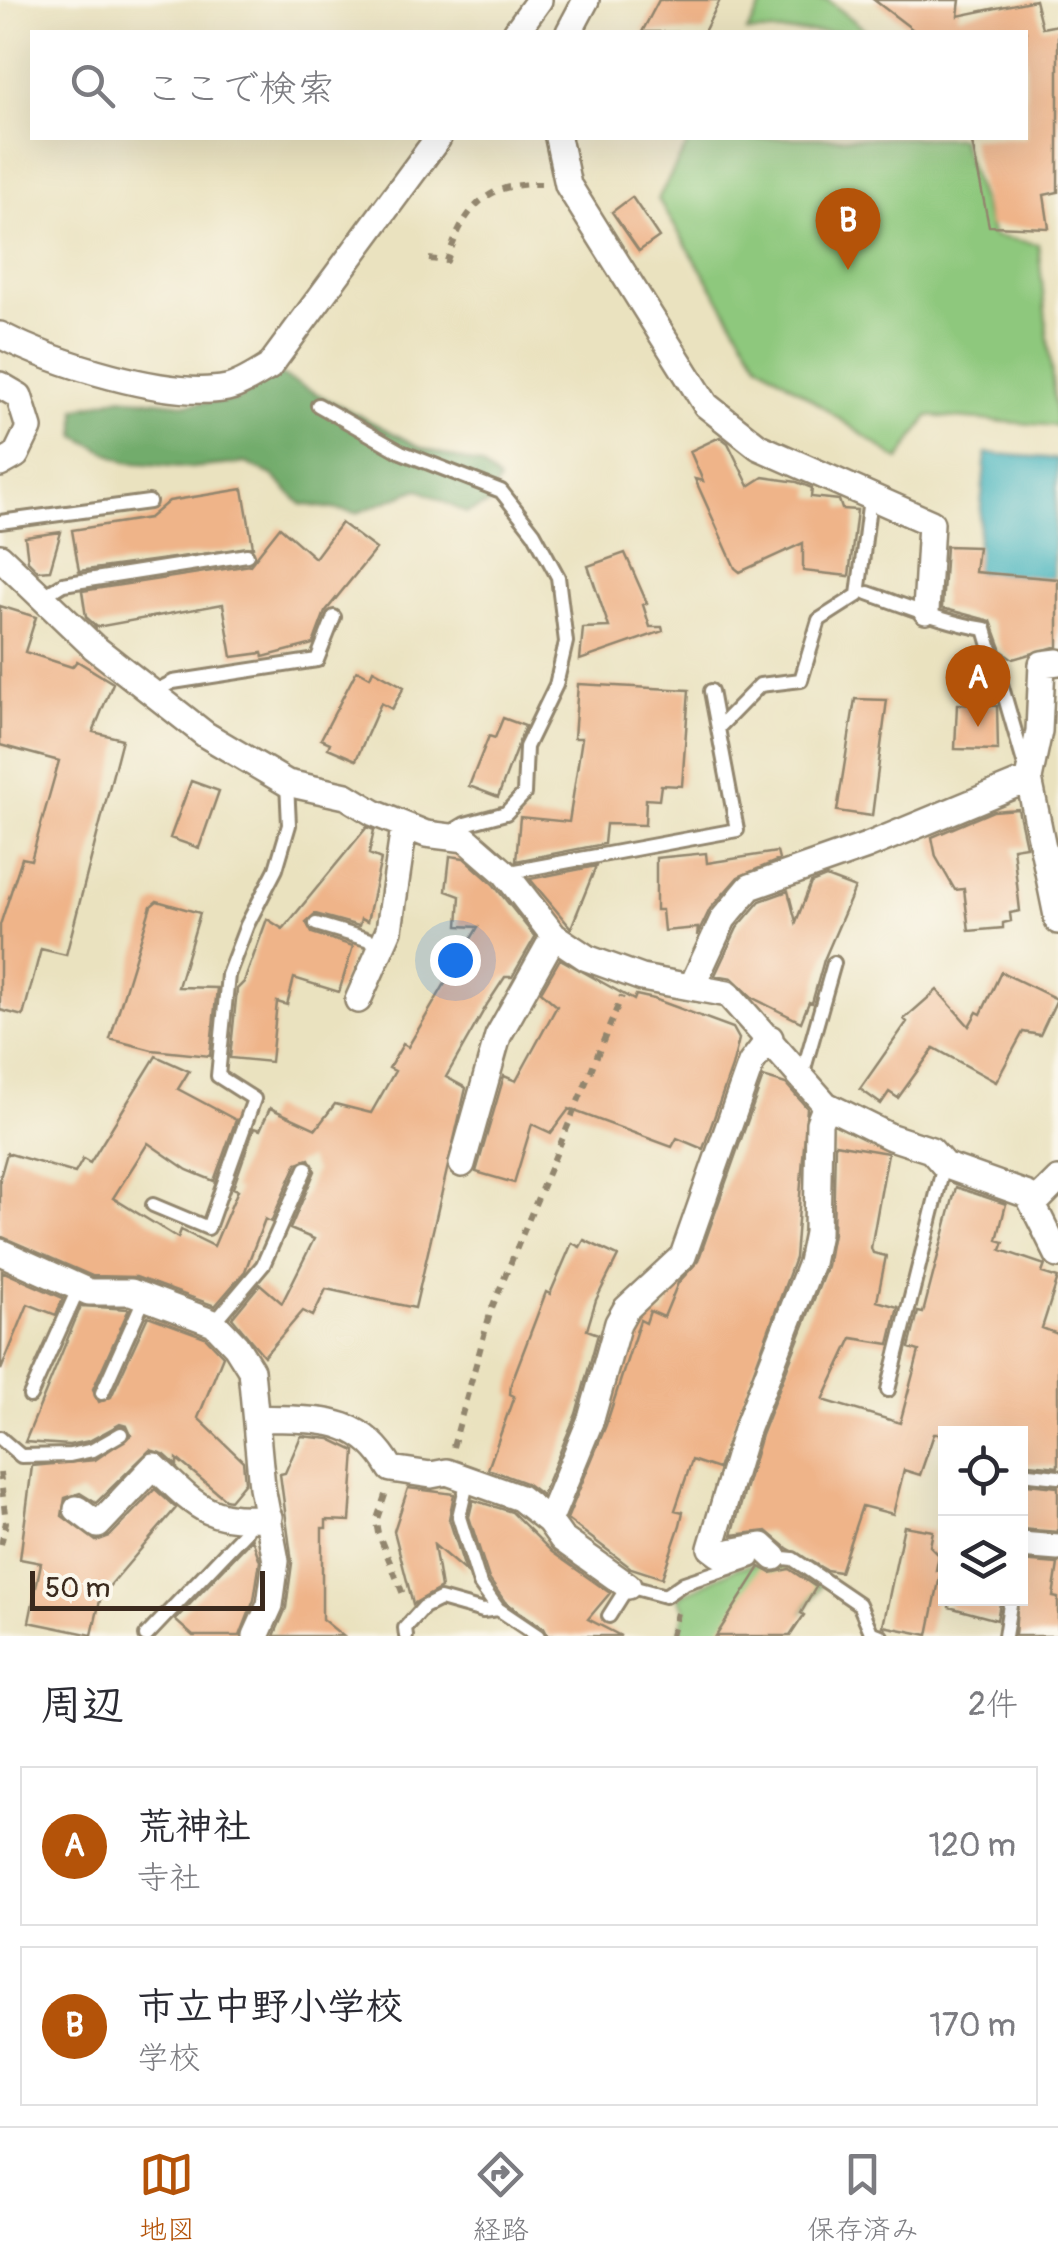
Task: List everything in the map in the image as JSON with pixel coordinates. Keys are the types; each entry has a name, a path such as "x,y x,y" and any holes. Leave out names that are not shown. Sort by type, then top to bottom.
{"street":[{"path":"518,30 540,0"},
{"path":"570,30 586,0"},
{"path":"0,335 128,379 182,388 228,388 269,367 437,140"},
{"path":"558,140 568,185 706,405 759,446 931,523 926,611"},
{"path":"0,464 16,455 29,428 19,396 1,386"},
{"path":"0,557 151,693 206,735 287,783 346,796 404,827 426,834 466,839 505,873 554,936 587,958 632,975 693,984 728,994 826,1105 892,1137 931,1150 944,1166 1028,1195 1058,1256"},
{"path":"1058,662 1042,664 1039,730 1029,778 1058,922"},
{"path":"693,984 723,920 750,887 866,846 1029,778"},
{"path":"358,1000 389,930 404,827"},
{"path":"462,1164 498,1036 554,936"},
{"path":"549,1521 591,1419 618,1324 626,1309 682,1256 751,1063 770,1038"},
{"path":"774,1557 762,1546 718,1554 712,1548 746,1430 811,1263 816,1233 819,1123 826,1105"},
{"path":"1034,1204 1058,1180"},
{"path":"0,1252 89,1292 130,1292 214,1323 251,1370 258,1418 260,1518 276,1561 270,1605 256,1636"},
{"path":"258,1418 353,1427 380,1449 391,1469 457,1476 520,1498 549,1521 562,1539 628,1586"},
{"path":"77,1509 98,1525 154,1466 196,1507 223,1520 260,1518"},
{"path":"1028,1546 1058,1548"}],"lane":[{"path":"318,405 401,452 501,491 534,533 558,577 566,642 556,684 526,747 524,794 506,813 465,824 448,835"},
{"path":"718,728 760,685 802,680 819,620 858,594 870,498"},
{"path":"0,522 149,502"},
{"path":"42,597 63,584 247,555"},
{"path":"868,594 926,611 934,620 984,630 991,639 1000,686 1029,778"},
{"path":"151,693 172,682 317,660 334,617"},
{"path":"505,873 737,830 711,691"},
{"path":"153,1205 208,1228 254,1099 218,1076 227,992 246,925 276,869 289,825 287,783"},
{"path":"316,924 383,944"},
{"path":"802,1076 834,963"},
{"path":"888,1390 944,1166"},
{"path":"214,1323 263,1264 306,1168"},
{"path":"30,1396 79,1287"},
{"path":"102,1392 144,1299"},
{"path":"0,1438 20,1456 59,1457 93,1450 121,1434"},
{"path":"1030,1474 1058,1478"},
{"path":"457,1476 458,1517 480,1584 498,1609 538,1636"},
{"path":"146,1636 260,1518"},
{"path":"610,1616 628,1586 665,1596 684,1584 742,1562 774,1557 794,1559 859,1604 872,1632 881,1636"},
{"path":"406,1636 405,1628 418,1614 440,1600 483,1612 498,1609"},
{"path":"1005,1636 1010,1606"}],"path":[{"path":"428,260 447,260 460,227 496,189 509,184 568,185"},
{"path":"457,1476 491,1310 632,975"},
{"path":"391,1469 376,1522 378,1534 393,1562 397,1590 418,1614"},
{"path":"0,1473 6,1522 0,1549"}],"green space":[{"path":"765,0 828,0 866,30 748,30"},
{"path":"690,140 961,140 993,236 1038,244 1057,426 928,416 899,460 758,362 658,199"},
{"path":"277,373 422,448 481,465 499,481 489,504 466,513 418,489 357,513 301,504 272,475 246,463 191,468 125,462 76,436 76,409 120,397 186,404 237,400"},
{"path":"766,1561 789,1561 821,1586 786,1636 679,1636 685,1609 678,1597 737,1568"}],"water":[{"path":"986,453 1058,459 1053,579 975,572"}],"building":[{"path":"659,0 720,0 705,30 643,30"},
{"path":"874,0 960,0 958,16 1035,0 1042,28 1058,25 1058,192 1044,195 1049,228 989,226 971,140 1028,140 1028,30 913,30"},
{"path":"632,197 659,237 639,251 612,212"},
{"path":"720,437 728,443 749,486 763,477 797,482 812,488 811,497 839,500 842,509 857,510 849,576 803,571 803,543 740,572 735,568 695,479 703,481 690,451"},
{"path":"243,489 253,547 79,571 72,530 149,518 169,501"},
{"path":"341,523 376,549 325,612 313,644 263,657 262,653 232,657 223,604 97,627 86,617 82,591 250,565 280,527 315,558"},
{"path":"61,532 50,570 38,571 28,561 25,537"},
{"path":"946,546 978,547 975,572 1058,579 1058,646 1013,659 1002,651 991,621 942,608"},
{"path":"625,553 647,603 643,605 650,627 662,627 663,631 580,660 583,628 609,627 588,566"},
{"path":"0,606 36,617 25,652 72,667 77,661 113,683 93,732 122,739 66,955 41,949 23,1016 0,1010 0,925 22,858 31,860 59,761 0,745"},
{"path":"357,670 370,677 373,670 404,687 392,709 381,703 356,760 328,748 330,743 321,739"},
{"path":"578,684 689,690 682,786 661,785 659,800 646,799 645,825 606,824 604,844 516,861 520,817 569,822 582,738 574,738"},
{"path":"855,699 887,700 872,816 837,811"},
{"path":"957,704 997,706 998,750 955,749"},
{"path":"503,718 525,726 498,797 469,786 489,736 495,738"},
{"path":"191,781 219,791 199,848 170,838"},
{"path":"1018,809 1026,846 1013,848 1020,911 1010,913 1011,921 1003,923 1003,928 969,931 964,889 955,890 936,857 932,837 993,811"},
{"path":"367,827 374,830 369,854 381,859 367,922 361,919 359,926 315,914 306,922 312,933 353,946 339,992 294,978 287,1005 277,1002 271,1062 230,1058 237,989 244,982 267,919 283,929"},
{"path":"777,852 779,860 738,877 710,909 697,936 698,928 664,931 662,910 656,910 656,858 706,853 707,863"},
{"path":"450,856 464,858 493,884 535,937 512,977 505,977 488,1003 446,1077 466,1088 415,1308 326,1289 313,1316 303,1311 264,1356 232,1318 260,1284 282,1303 314,1239 290,1229 315,1171 309,1159 297,1163 271,1222 265,1219 245,1271 215,1306 136,1277 92,1276 0,1236 0,1178 7,1153 75,1173 83,1159 90,1163 156,1056 189,1071 178,1089 236,1120 214,1181 187,1170 148,1143 113,1198 178,1238 181,1230 214,1246 238,1190 233,1188 254,1128 260,1130 270,1108 316,1129 335,1104 371,1113 395,1071 389,1068 403,1044 408,1047 478,927 458,926 460,896 446,891"},
{"path":"596,866 571,928 530,879"},
{"path":"826,877 855,888 824,960 812,1003 809,1002 801,1022 753,998 732,978 715,975 737,928 760,901 788,891 796,922 811,883"},
{"path":"157,901 200,913 178,987 217,988 210,1056 152,1050 110,1039 151,906"},
{"path":"560,959 634,1000 636,995 654,999 733,1028 739,1039 703,1149 677,1138 672,1147 569,1109 551,1133 532,1124 514,1183 476,1172 504,1076 516,1081 557,1006 541,992"},
{"path":"1001,972 1057,999 1040,1035 1023,1032 996,1082 934,1048 898,1098 889,1092 881,1104 860,1089 907,1022 904,1019 937,990 969,1026 977,1012 981,1014"},
{"path":"763,1077 786,1084 807,1108 795,1258 718,1469 692,1460 675,1510 683,1512 680,1525 662,1578 631,1568 567,1519 606,1425 640,1320 646,1323 650,1311 664,1317 678,1283 698,1261"},
{"path":"835,1144 888,1153 871,1248 873,1253 886,1256 877,1301 898,1307 889,1344 852,1338 823,1400 900,1423 919,1351 909,1348 918,1312 923,1313 956,1187 1006,1204 997,1240 1004,1242 1001,1250 1045,1265 1042,1273 1058,1278 1042,1328 1058,1334 1058,1467 1028,1465 1028,1426 938,1426 920,1475 904,1470 893,1514 862,1506 840,1572 826,1570 787,1548 767,1531 732,1535 761,1435 827,1266 833,1233"},
{"path":"584,1240 618,1256 596,1300 587,1330 598,1334 576,1414 542,1495 526,1483 488,1469 514,1396 510,1394 511,1384 546,1292 550,1294 572,1243 580,1247"},
{"path":"2,1271 63,1298 56,1315 28,1304 1,1370"},
{"path":"81,1306 129,1309 93,1389 99,1402 111,1397 148,1316 205,1337 223,1356 198,1418 243,1461 245,1482 230,1500 225,1499 177,1459 177,1466 164,1454 150,1450 96,1503 80,1493 65,1498 62,1516 96,1541 110,1536 155,1489 176,1508 101,1596 92,1635 29,1622 41,1563 20,1559 32,1466 95,1460 131,1435 127,1426 120,1424 89,1441 69,1445 25,1442"},
{"path":"301,1436 330,1439 355,1451 350,1521 326,1520 326,1528 322,1528 322,1619 343,1636 274,1636 286,1608 292,1563 280,1474 285,1473"},
{"path":"1028,1484 1058,1487 1058,1532 1028,1530"},
{"path":"408,1488 454,1494 449,1519 466,1572 434,1545 441,1588 413,1604 394,1531"},
{"path":"473,1500 512,1512 552,1552 610,1593 588,1619 621,1636 548,1636 544,1628 505,1602 489,1579 469,1517"},
{"path":"904,1526 933,1531 930,1546 938,1554 938,1586 928,1635 883,1626"},
{"path":"252,1539 260,1561 254,1600 240,1636 193,1636 175,1620"},
{"path":"1028,1562 1058,1564 1053,1597 1058,1598 1058,1636 1015,1636 1017,1606 1028,1606"},
{"path":"760,1567 771,1573 789,1569 816,1587 801,1613 804,1615 790,1636 716,1636"},
{"path":"949,1606 1000,1606 997,1620"}],"place":[{"name":"市立中野小学校","path":"848,270"},
{"name":"荒神社","path":"978,727"}]}
